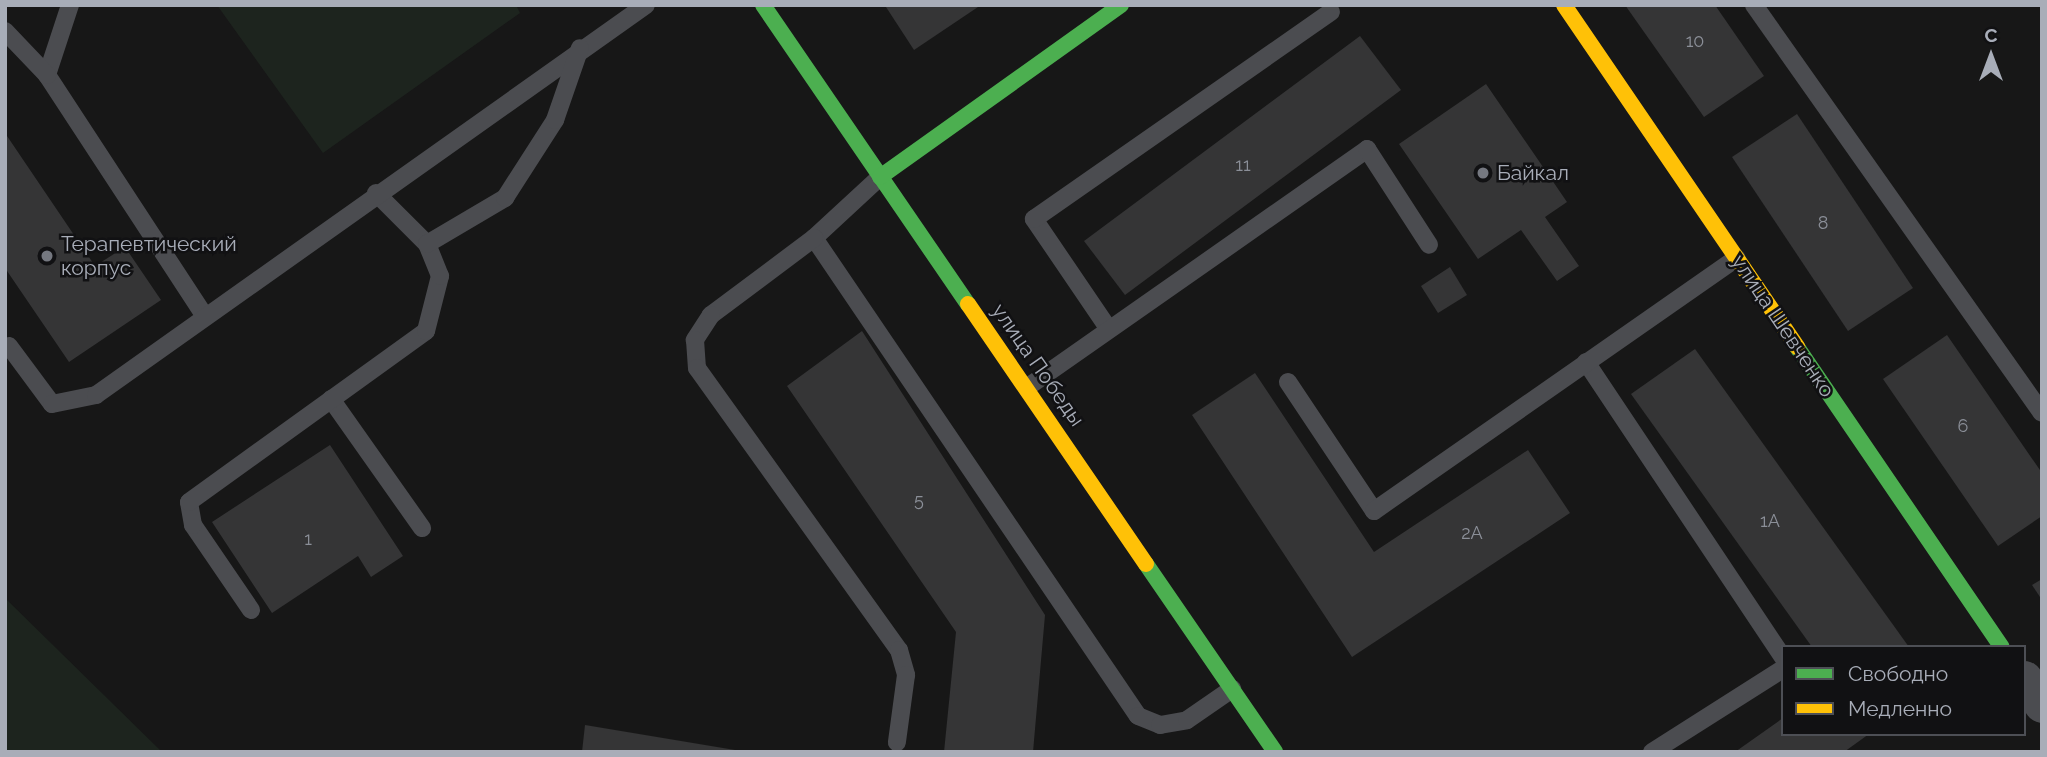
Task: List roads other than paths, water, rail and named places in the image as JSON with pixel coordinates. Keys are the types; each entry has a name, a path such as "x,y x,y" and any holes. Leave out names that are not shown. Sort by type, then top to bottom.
{"street":[{"name":"улица Победы","path":"763,5 880,177 1029,386 1275,752"},
{"path":"880,177 1121,5"},
{"name":"улица Шевченко","path":"1564,5 2002,645"},
{"path":"2026,682 2042,704"}],"lane":[{"path":"47,75 70,5"},
{"path":"9,346 52,404 96,395 580,48 646,5"},
{"path":"1754,5 2042,413"},
{"path":"1108,328 1034,219 1331,12"},
{"path":"5,31 47,75 205,316"},
{"path":"427,244 505,198 555,120 580,48"},
{"path":"1029,386 1108,328 1367,149 1429,245"},
{"path":"880,177 814,238 711,315 695,340 696,368 899,650 906,675 897,742"},
{"path":"251,610 193,525 189,502 426,331 440,276 427,244 376,193"},
{"path":"814,238 1139,716 1160,725 1187,720 1232,689"},
{"path":"1288,382 1374,511 1737,258"},
{"path":"1586,362 1781,654"},
{"path":"331,399 422,528"},
{"path":"1652,752 1781,670"}],"place":[{"name":"Байкал","path":"1483,173"},
{"name":"Терапевтический корпус","path":"47,256"}]}
